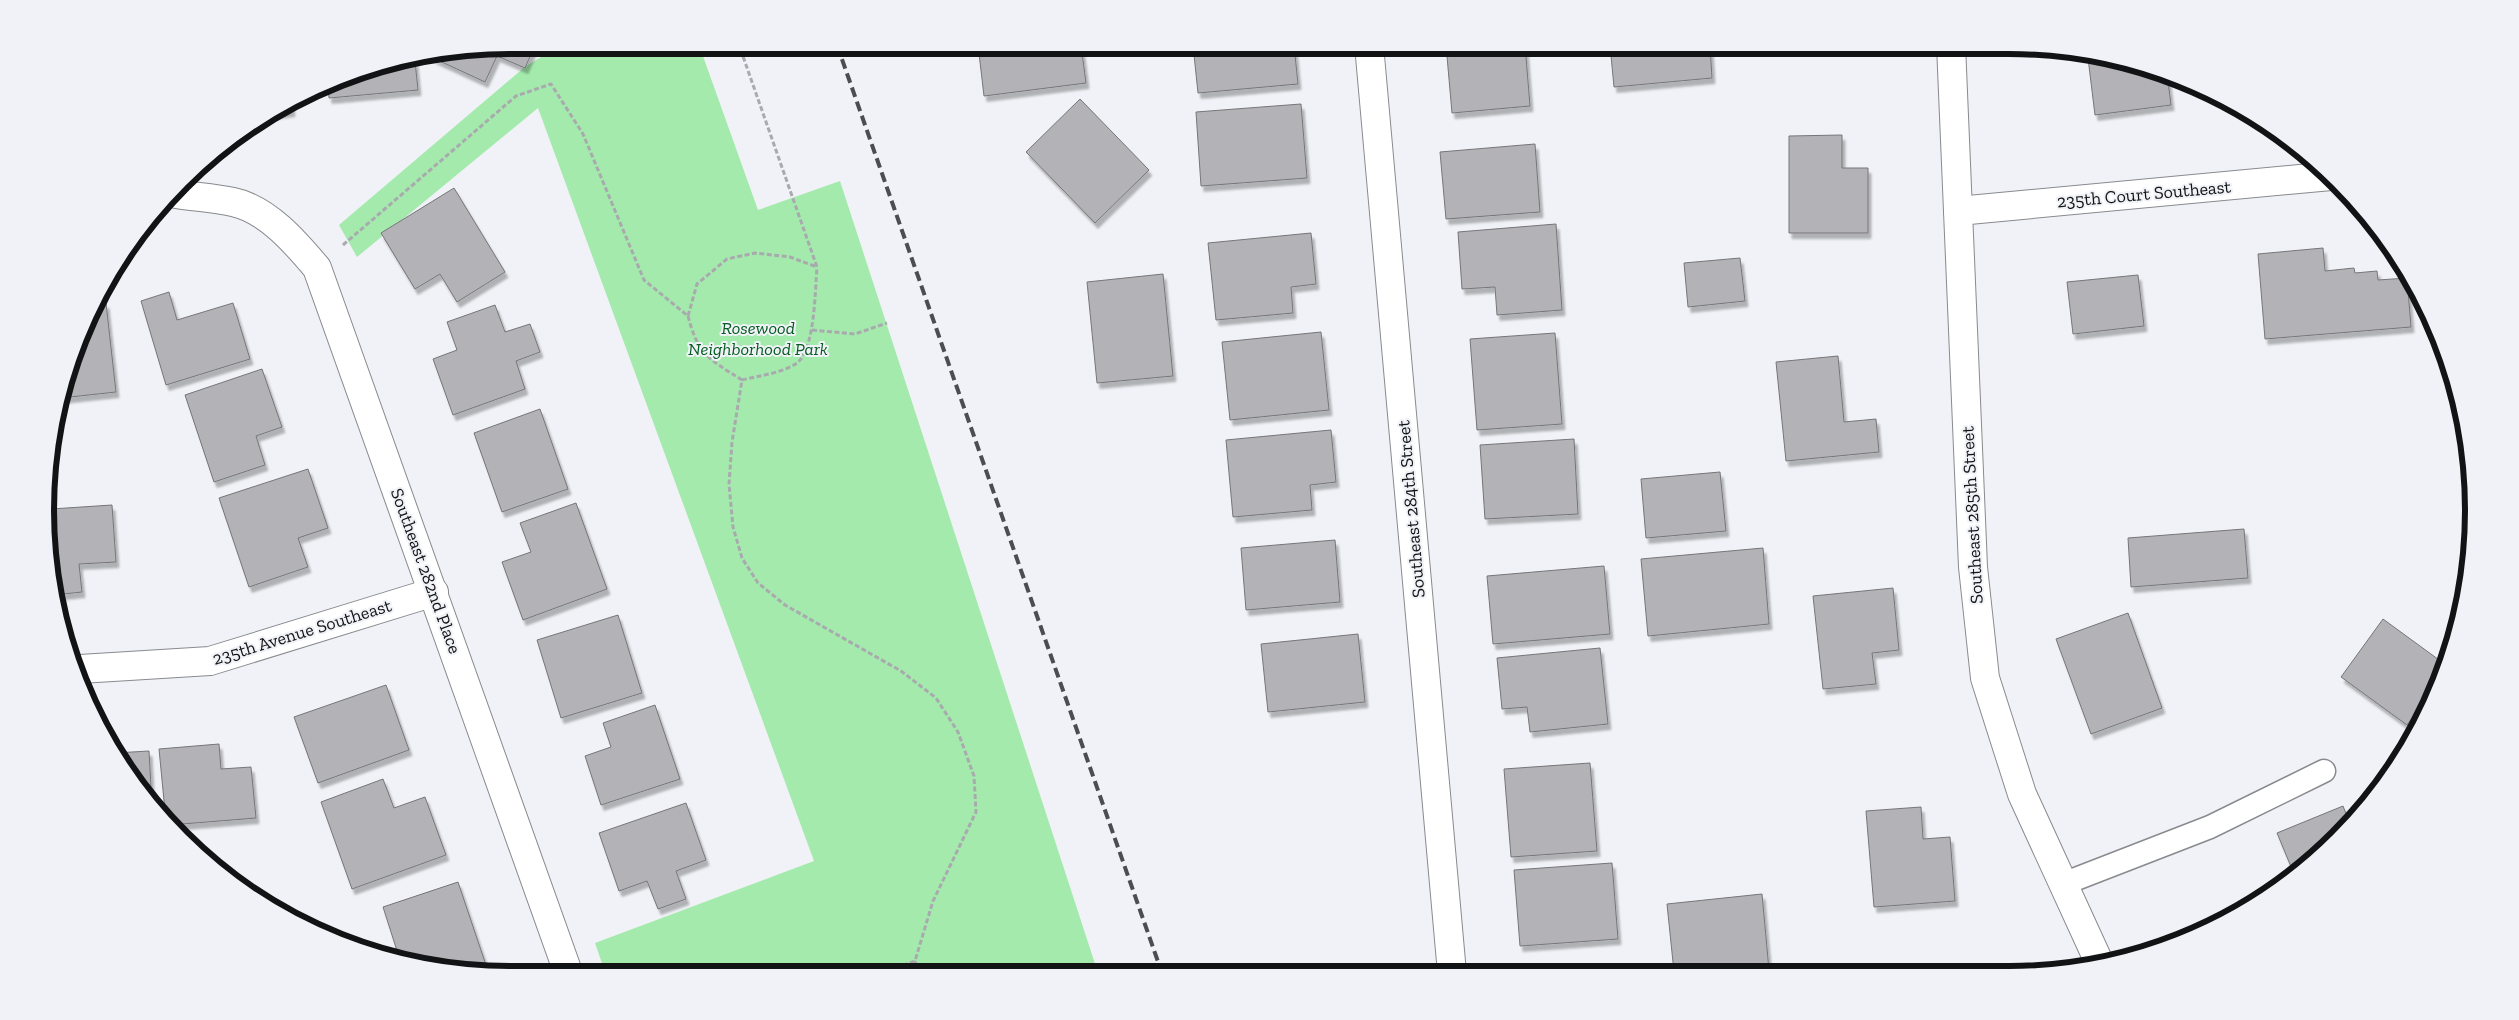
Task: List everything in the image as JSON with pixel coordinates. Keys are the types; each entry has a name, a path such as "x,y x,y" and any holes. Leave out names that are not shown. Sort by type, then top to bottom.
{"street":[{"name":"Southeast 284th Street","path":"1370,54 1451,966"},
{"name":"Southeast 285th Street","path":"1951,54 1973,568 1985,678 2022,794 2097,957"},
{"name":"235th Court Southeast","path":"1958,211 2321,177"},
{"name":"Southeast 282nd Place","path":"180,195 235,202 261,215 289,234 317,268 567,966"},
{"name":"235th Avenue Southeast","path":"82,669 210,660 434,592"}],"lane":[{"path":"2063,884 2210,827 2324,771"}],"path":[{"path":"742,54 817,267 812,330 800,361 784,370 742,380 701,350 694,337 688,316 697,284 727,259 755,254 790,258 817,267"},
{"path":"317,268 516,96 551,84 583,134 644,280 688,316"},
{"path":"812,330 854,334 887,324"},
{"path":"742,380 732,442 729,484 733,527 742,558 758,583 785,605 901,672 936,698 958,732 974,776 976,812 934,901 914,960 917,966"},
{"path":"899,966 914,960"}],"green space":[{"name":"Rosewood Neighborhood Park","path":"546,54 702,54 758,210 840,181 1096,966 603,966 595,943 814,861 538,108 357,257 339,225 526,66"}],"building":[{"path":"531,54 525,68 497,56 485,82 438,60 480,55"},
{"path":"979,54 1082,54 1086,83 984,96"},
{"path":"1194,54 1295,54 1298,84 1198,93"},
{"path":"1447,54 1526,54 1530,106 1452,113"},
{"path":"1611,54 1711,54 1712,78 1614,87"},
{"path":"2088,61 2127,69 2168,82 2171,105 2095,115"},
{"path":"415,64 418,90 329,98 329,91 335,88 392,69"},
{"path":"1080,99 1149,170 1095,223 1026,152"},
{"path":"1301,104 1307,178 1201,186 1196,112"},
{"path":"1842,135 1842,168 1868,168 1868,233 1789,233 1789,136"},
{"path":"1535,144 1540,212 1446,219 1440,152"},
{"path":"454,188 505,272 457,302 440,274 415,289 381,233"},
{"path":"1556,224 1562,310 1497,315 1495,287 1462,289 1458,232"},
{"path":"1311,233 1316,284 1291,287 1293,313 1216,320 1208,243"},
{"path":"2323,248 2325,271 2354,268 2355,273 2377,271 2378,280 2402,278 2408,289 2411,327 2265,339 2258,254"},
{"path":"1740,258 1745,301 1688,307 1684,263"},
{"path":"1163,274 1173,376 1097,383 1087,282"},
{"path":"2138,275 2144,326 2073,334 2067,282"},
{"path":"169,292 177,320 233,303 250,359 166,385 141,301"},
{"path":"104,303 106,303 116,392 68,397 88,335"},
{"path":"495,305 505,332 530,324 540,352 516,361 525,389 453,415 433,359 457,350 447,322"},
{"path":"1321,332 1329,410 1230,420 1222,342"},
{"path":"1555,333 1562,424 1477,430 1470,339"},
{"path":"1838,356 1844,422 1876,419 1879,452 1786,461 1776,362"},
{"path":"262,369 282,427 256,436 265,465 214,482 185,395"},
{"path":"540,409 568,489 502,512 474,433"},
{"path":"1331,430 1336,482 1310,485 1312,510 1233,517 1226,440"},
{"path":"1574,439 1578,514 1485,519 1480,445"},
{"path":"308,469 328,528 298,538 308,567 249,587 219,498"},
{"path":"1720,472 1726,531 1646,538 1641,479"},
{"path":"576,503 607,589 523,620 502,562 531,552 520,523"},
{"path":"112,505 116,562 79,564 82,592 62,594 55,540 54,509"},
{"path":"2244,529 2248,578 2131,587 2128,538"},
{"path":"1335,540 1340,602 1246,610 1241,548"},
{"path":"1763,548 1769,624 1648,636 1641,559"},
{"path":"1604,566 1610,634 1493,644 1487,576"},
{"path":"1893,588 1899,650 1872,653 1876,684 1823,689 1813,596"},
{"path":"2128,613 2162,708 2091,734 2056,639"},
{"path":"618,615 642,693 561,718 537,640"},
{"path":"2383,619 2440,660 2422,705 2407,725 2341,677"},
{"path":"1358,634 1365,702 1268,712 1261,644"},
{"path":"1600,648 1608,724 1530,732 1527,707 1502,709 1497,658"},
{"path":"386,685 409,750 318,783 294,717"},
{"path":"655,705 680,779 601,805 585,756 611,747 603,723"},
{"path":"219,744 221,769 251,767 256,818 179,824 165,808 159,749"},
{"path":"149,751 151,792 148,788 124,752"},
{"path":"1590,763 1597,851 1511,857 1504,769"},
{"path":"383,779 394,808 425,797 446,855 352,889 321,802"},
{"path":"686,803 706,860 676,871 686,899 658,909 647,881 619,891 599,833"},
{"path":"2343,806 2347,816 2332,833 2292,868 2277,833"},
{"path":"1921,807 1923,839 1950,837 1955,901 1874,907 1866,811"},
{"path":"1612,863 1618,939 1520,946 1514,870"},
{"path":"458,882 486,965 450,962 397,952 383,907"},
{"path":"1762,894 1769,966 1673,966 1667,904"}],"railway":[{"path":"840,54 1160,966"}]}
